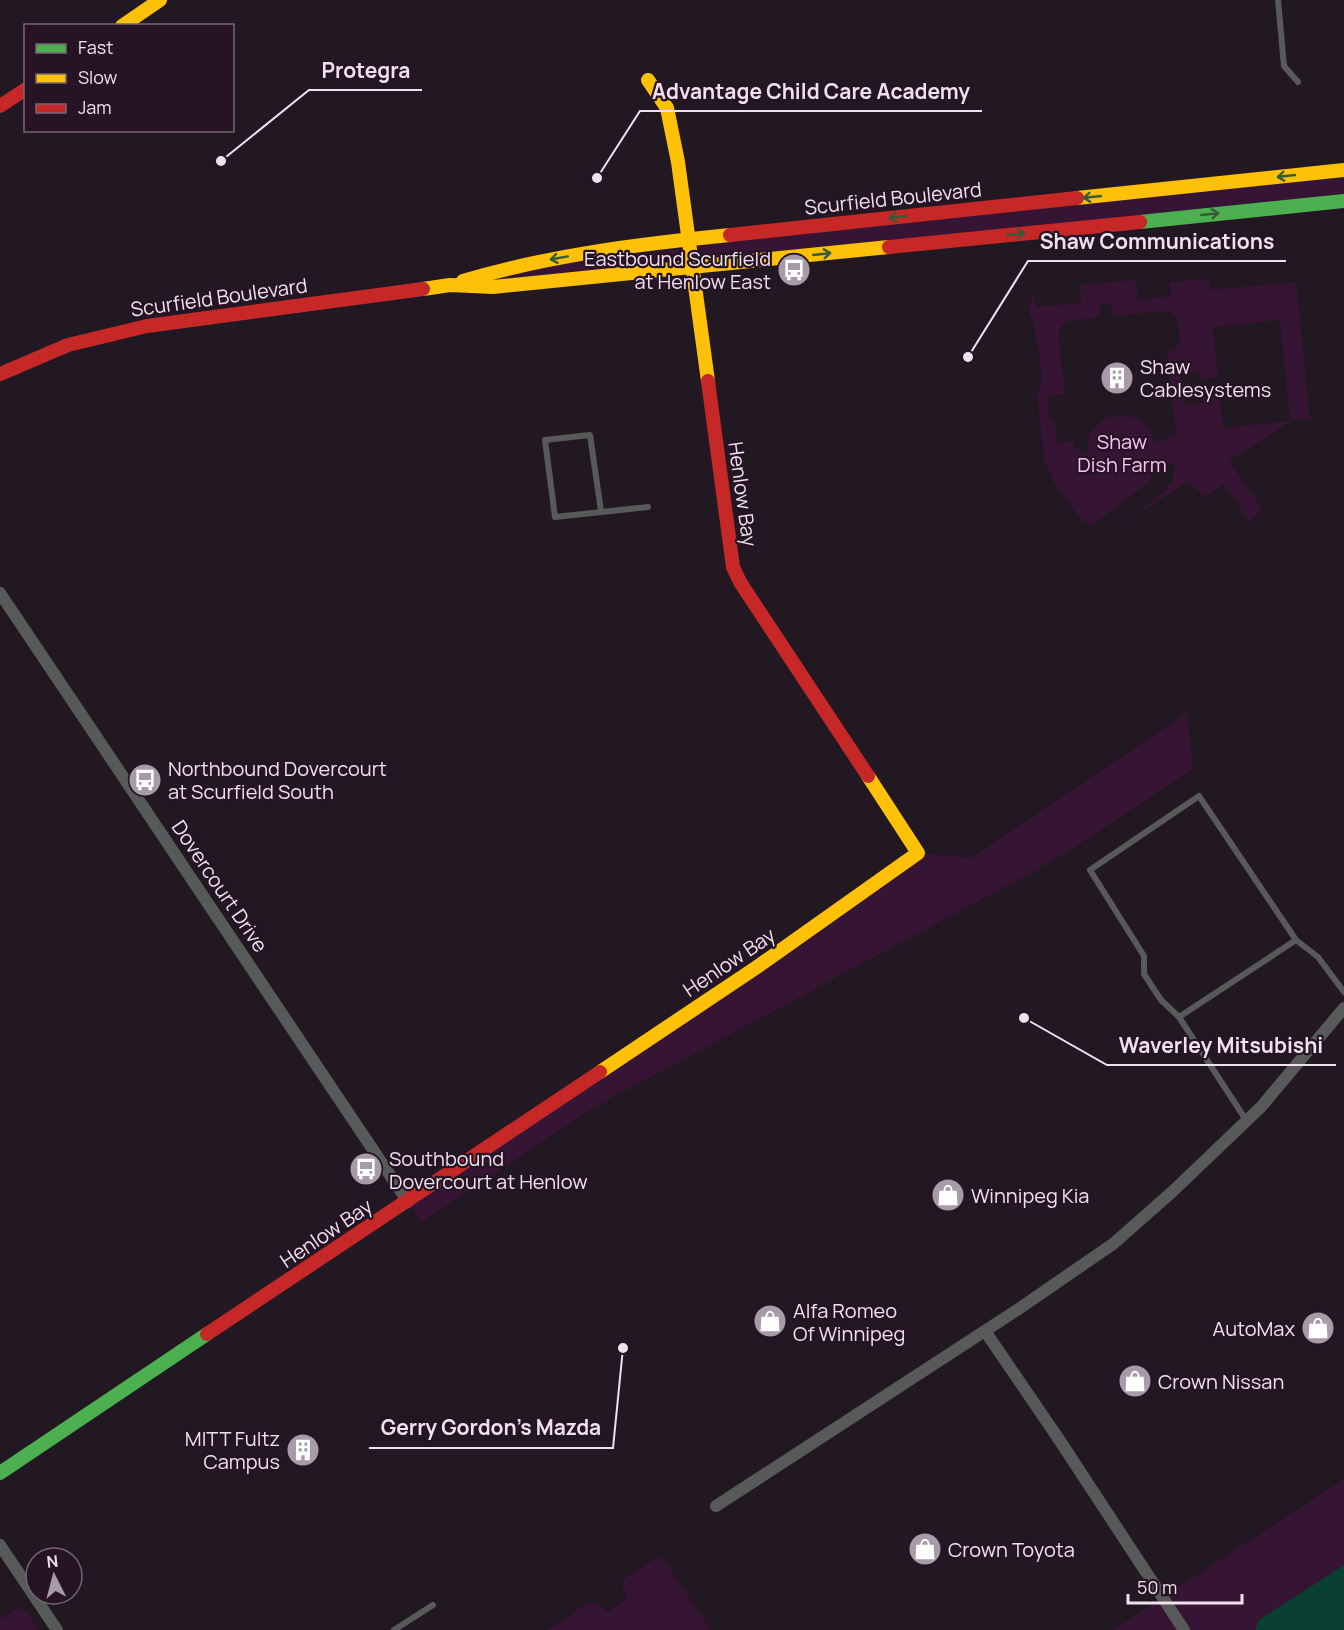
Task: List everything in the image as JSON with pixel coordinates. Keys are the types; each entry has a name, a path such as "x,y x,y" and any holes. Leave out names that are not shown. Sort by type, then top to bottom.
{"street":[{"path":"125,24 160,0"},
{"name":"Henlow Bay","path":"0,1473 757,968 918,853 740,582 734,567 672,129 667,108 648,80"},
{"path":"0,106 24,90"},
{"name":"Scurfield Boulevard","path":"0,374 68,345 147,326 450,285 500,270 554,259 689,239 1344,170"},
{"name":"Scurfield Boulevard","path":"450,285 493,287 1344,201"},
{"name":"Dovercourt Drive","path":"0,593 408,1202"},
{"path":"716,1506 985,1331 1113,1244 1172,1192 1261,1107 1344,1008"},
{"path":"985,1331 1184,1630"},
{"path":"0,1545 57,1630"}],"lane":[{"path":"1278,0 1284,66 1298,82"},
{"path":"601,512 590,435 545,440 555,517 648,507"},
{"path":"1246,1121 1179,1017 1161,1000 1144,974 1144,956 1089,870 1199,796 1296,940 1318,957 1344,992"},
{"path":"1179,1017 1296,940"},
{"path":"394,1630 433,1605"}],"green space":[{"path":"1344,170 1344,201 493,287 500,270"},
{"name":"Shaw Dish Farm","path":"1209,279 1211,290 1296,282 1310,419 1291,421 1229,461 1263,510 1249,521 1224,484 1205,497 1188,481 1124,524 1163,493 1172,482 1175,466 1158,459 1149,482 1093,525 1083,522 1053,481 1044,459 1037,392 1040,386 1041,368 1029,310 1030,303 1034,297 1036,307 1081,303 1080,285 1136,280 1138,300 1171,296 1169,282","holes":["1110,304 1114,316 1163,311 1177,317 1180,341 1174,350 1168,351 1171,387 1181,385 1181,374 1200,372 1201,379 1218,377 1213,327 1280,320 1290,421 1223,428 1220,395 1203,397 1203,403 1184,405 1183,394 1171,396 1176,433 1156,444 1148,427 1133,417 1115,416 1099,423 1093,430 1088,443 1089,480 1086,453 1075,448 1074,441 1057,443 1055,423 1049,419 1047,400 1050,396 1065,394 1058,333 1064,322 1099,317 1100,305"]},
{"path":"1187,713 1193,769 1055,860 593,1108 422,1222 408,1202 918,853 971,858"},
{"path":"1344,1479 1344,1565 1259,1620 1255,1630 1113,1630"},
{"path":"661,1556 711,1630 548,1630 588,1603 600,1604 608,1613 628,1598 623,1590 623,1581"},
{"path":"18,1608 28,1613 39,1630 0,1630 0,1619"}],"shaded area":[{"path":"1344,1565 1344,1630 1255,1630 1259,1620"}],"traffic: fast":[{"path":"1140,222 1344,201"},
{"path":"0,1473 207,1334"}],"traffic: slow":[{"path":"125,24 160,0"},
{"path":"648,80 667,108 678,162 708,381"},
{"path":"1077,198 1344,170"},
{"path":"463,281 562,257 730,235"},
{"path":"423,289 450,285 493,287 889,247"},
{"path":"600,1072 757,967 918,853 868,776"}],"traffic: jam":[{"path":"0,106 24,90"},
{"path":"730,235 1077,198"},
{"path":"889,247 1140,222"},
{"path":"0,374 68,345 147,326 423,289"},
{"path":"708,381 733,567 740,582 868,776"},
{"path":"207,1334 600,1072"}],"place":[{"name":"Protegra","path":"221,161"},
{"name":"Advantage Child Care Academy","path":"597,178"},
{"name":"Eastbound Scurfield at Henlow East","path":"794,270"},
{"name":"Shaw Communications","path":"968,357"},
{"name":"Shaw Cablesystems","path":"1117,378"},
{"name":"Northbound Dovercourt at Scurfield South","path":"145,780"},
{"name":"Waverley Mitsubishi","path":"1024,1018"},
{"name":"Southbound Dovercourt at Henlow","path":"366,1169"},
{"name":"Winnipeg Kia","path":"948,1195"},
{"name":"Alfa Romeo Of Winnipeg","path":"770,1321"},
{"name":"AutoMax","path":"1318,1328"},
{"name":"Gerry Gordon's Mazda","path":"623,1348"},
{"name":"Crown Nissan","path":"1135,1381"},
{"name":"MITT Fultz Campus","path":"303,1450"},
{"name":"Crown Toyota","path":"925,1549"}]}
